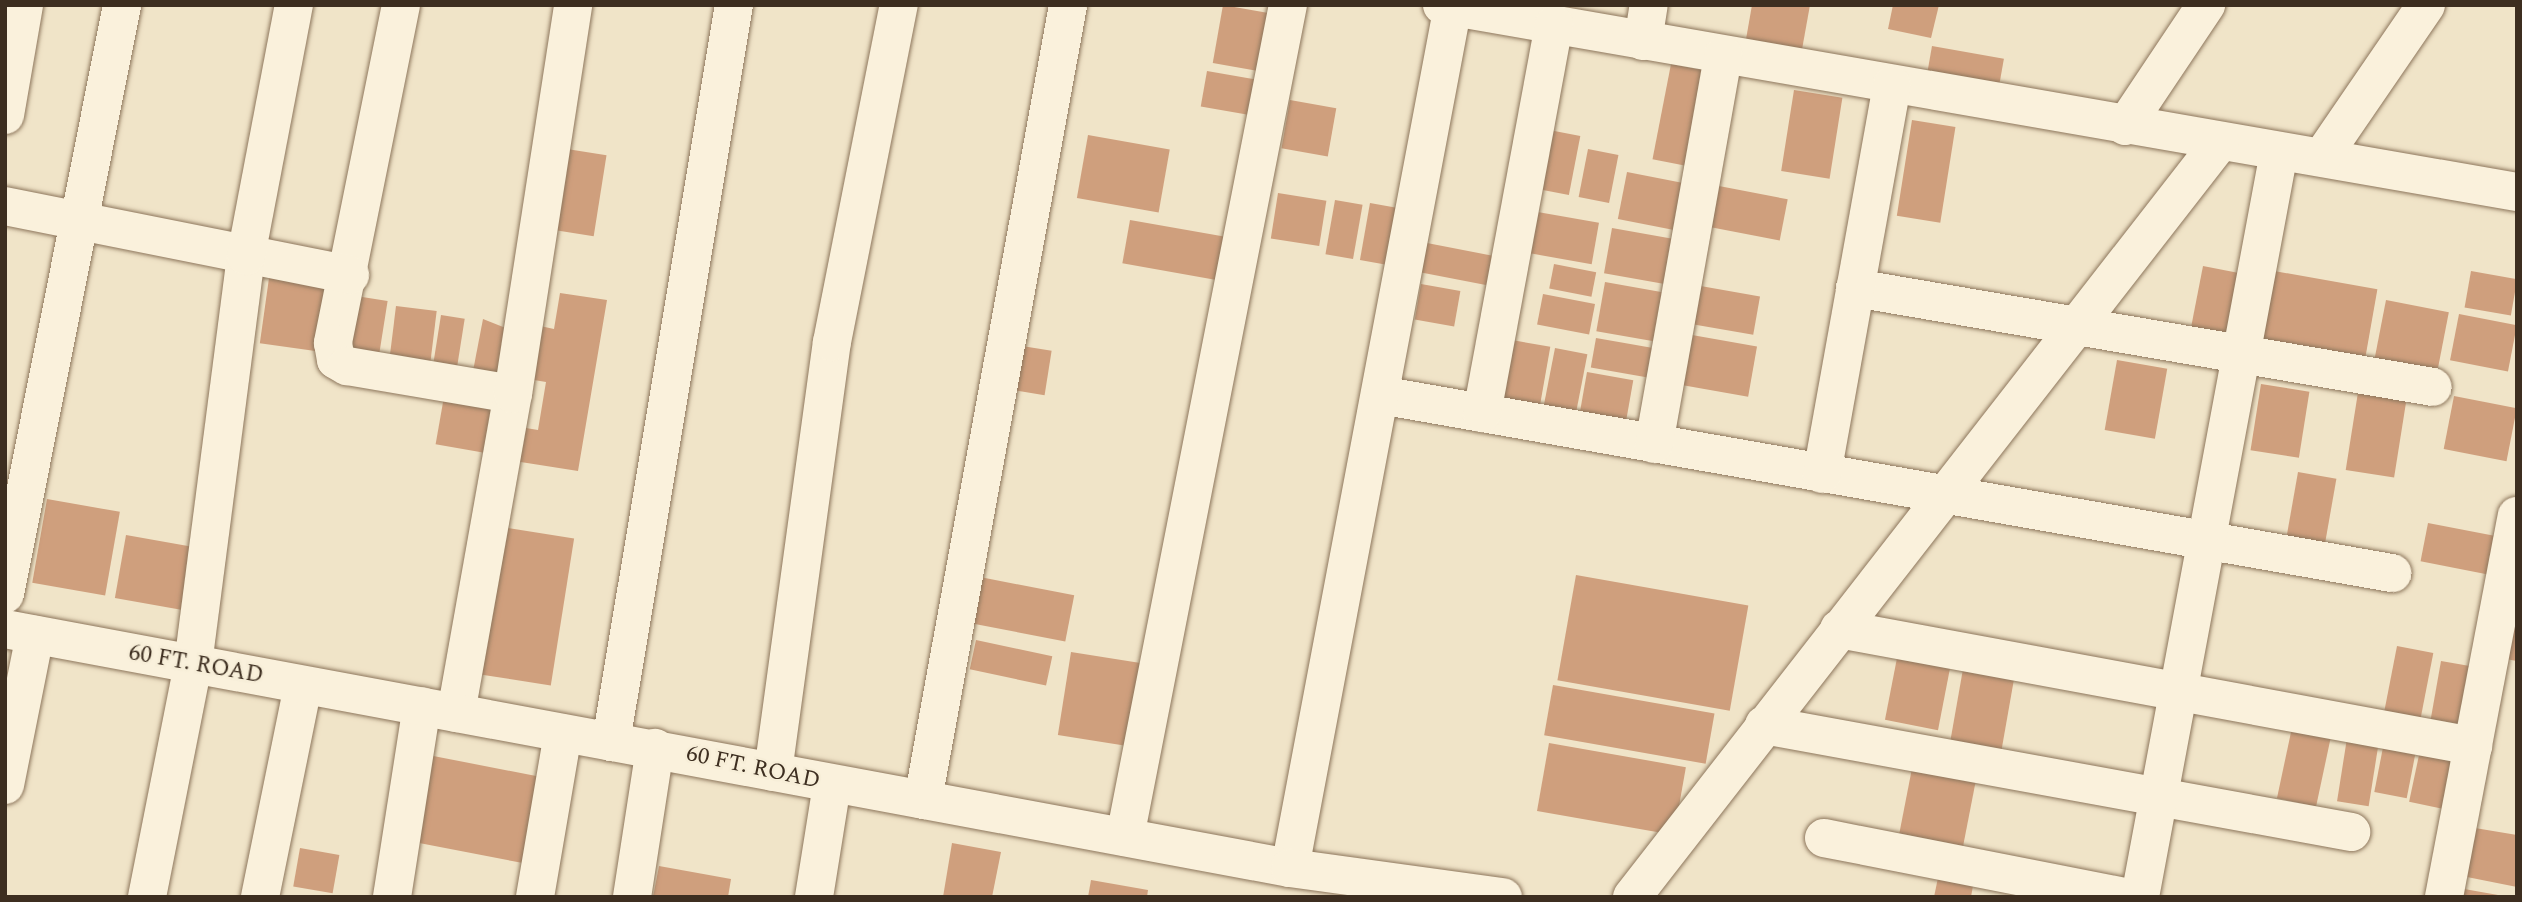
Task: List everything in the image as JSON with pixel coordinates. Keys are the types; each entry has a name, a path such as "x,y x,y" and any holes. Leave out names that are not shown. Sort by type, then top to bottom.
{"street":[{"path":"5,115 24,5"},
{"path":"5,594 122,5"},
{"path":"147,897 192,664 246,256 293,5"},
{"path":"401,5 350,275 333,344 336,360 347,366 513,394"},
{"path":"392,897 513,394 573,5"},
{"path":"611,742 734,5"},
{"path":"773,772 832,342 899,5"},
{"path":"923,800 1068,5"},
{"path":"1125,837 1288,5"},
{"path":"2125,126 2206,5"},
{"path":"2322,157 2426,5"},
{"path":"1290,868 1380,395 1450,6 1554,25 1646,23 1723,55 2517,192"},
{"path":"1482,413 1554,25"},
{"path":"1654,444 1723,55"},
{"path":"1822,474 1892,85"},
{"path":"1632,897 1942,495 2220,142"},
{"path":"2140,897 2279,152"},
{"path":"5,206 350,275"},
{"path":"1855,288 2433,387"},
{"path":"1380,395 2392,573"},
{"path":"2444,897 2517,516"},
{"path":"1839,629 2473,746"},
{"path":"5,785 20,632"},
{"name":"60 FT. ROAD","path":"20,632 1290,868 1503,897"},
{"path":"260,897 303,685"},
{"path":"1764,725 2351,832"},
{"path":"535,897 563,733"},
{"path":"632,897 655,748"},
{"path":"814,897 832,785"},
{"path":"1824,838 2124,897"}],"building":[{"path":"1223,5 1268,13 1258,71 1213,63"},
{"path":"1752,5 1810,5 1801,55 1745,45"},
{"path":"1893,5 1939,5 1931,38 1888,29"},
{"path":"1932,46 2004,59 1997,99 1925,86"},
{"path":"1671,64 1713,72 1695,167 1652,159"},
{"path":"1207,71 1257,80 1251,115 1201,106"},
{"path":"1794,90 1842,98 1830,179 1781,171"},
{"path":"1290,100 1336,108 1328,156 1281,148"},
{"path":"1912,120 1955,127 1940,223 1897,216"},
{"path":"1544,129 1580,136 1569,195 1533,188"},
{"path":"1088,135 1170,149 1159,212 1077,198"},
{"path":"567,149 607,155 594,236 554,230"},
{"path":"1588,149 1618,155 1609,203 1579,197"},
{"path":"1627,172 1691,184 1682,232 1618,219"},
{"path":"1719,186 1788,199 1780,241 1711,227"},
{"path":"1278,193 1326,201 1319,246 1271,238"},
{"path":"1335,200 1363,205 1353,259 1325,254"},
{"path":"1370,203 1403,209 1393,266 1360,260"},
{"path":"1532,211 1599,223 1592,264 1525,252"},
{"path":"1130,220 1232,238 1225,281 1122,263"},
{"path":"1612,228 1681,240 1673,285 1604,273"},
{"path":"1427,243 1501,257 1495,287 1421,272"},
{"path":"1554,264 1596,272 1591,297 1549,289"},
{"path":"2203,266 2245,274 2231,349 2188,341"},
{"path":"270,271 325,279 315,351 260,343"},
{"path":"2274,271 2377,289 2364,365 2261,347"},
{"path":"2471,271 2517,279 2511,316 2465,307"},
{"path":"1605,282 1671,294 1662,343 1596,331"},
{"path":"1421,284 1460,291 1454,326 1415,319"},
{"path":"1695,285 1760,296 1753,335 1688,323"},
{"path":"560,293 607,300 578,471 508,460 514,426 538,430 546,382 522,378 531,324 554,329"},
{"path":"1543,294 1595,304 1589,335 1537,324"},
{"path":"356,296 388,301 378,361 346,356"},
{"path":"2386,300 2449,312 2435,383 2372,371"},
{"path":"396,306 437,311 430,366 389,361"},
{"path":"2459,314 2517,325 2508,371 2450,360"},
{"path":"441,315 465,319 457,365 434,361"},
{"path":"483,319 513,331 508,376 473,371"},
{"path":"1692,335 1757,346 1748,397 1683,385"},
{"path":"1596,338 1663,350 1658,379 1591,368"},
{"path":"1506,339 1550,347 1539,410 1495,402"},
{"path":"1022,346 1052,351 1045,395 1015,390"},
{"path":"1555,348 1587,354 1575,418 1543,412"},
{"path":"2117,360 2167,369 2155,439 2105,430"},
{"path":"1587,372 1633,380 1624,433 1578,425"},
{"path":"2261,384 2309,392 2299,458 2251,450"},
{"path":"2359,386 2407,394 2394,478 2346,470"},
{"path":"445,391 505,402 496,455 436,444"},
{"path":"2454,396 2517,408 2507,461 2444,449"},
{"path":"2298,472 2336,479 2324,552 2285,545"},
{"path":"47,499 120,512 105,596 32,583"},
{"path":"2428,523 2497,536 2489,575 2421,561"},
{"path":"502,527 574,538 551,686 479,674"},
{"path":"126,535 205,549 194,612 115,598"},
{"path":"1576,575 1748,605 1730,711 1557,680"},
{"path":"980,577 1074,595 1065,641 971,623"},
{"path":"2507,624 2517,626 2517,661 2500,658"},
{"path":"976,640 1052,656 1046,686 970,669"},
{"path":"2397,646 2433,653 2420,720 2384,713"},
{"path":"1071,652 1153,665 1140,748 1058,735"},
{"path":"1897,658 1950,668 1938,730 1885,720"},
{"path":"2441,661 2475,667 2465,725 2431,719"},
{"path":"1963,669 2014,678 2001,751 1950,742"},
{"path":"1553,685 1715,713 1706,764 1544,735"},
{"path":"2294,718 2333,726 2316,807 2277,798"},
{"path":"2348,732 2380,737 2369,806 2337,801"},
{"path":"2385,737 2417,743 2407,798 2374,792"},
{"path":"2422,741 2466,750 2453,811 2409,802"},
{"path":"1549,743 1686,767 1674,835 1537,811"},
{"path":"423,754 544,777 527,864 406,840"},
{"path":"1914,758 1978,770 1963,846 1899,834"},
{"path":"2475,828 2517,835 2517,887 2467,877"},
{"path":"952,843 1001,852 992,897 943,897"},
{"path":"300,848 339,855 333,893 293,886"},
{"path":"659,866 731,879 728,897 653,897"},
{"path":"1939,873 1974,880 1971,897 1934,897"},
{"path":"1091,880 1148,890 1147,897 1088,897"},
{"path":"2453,887 2498,895 2498,897 2451,897"}]}
